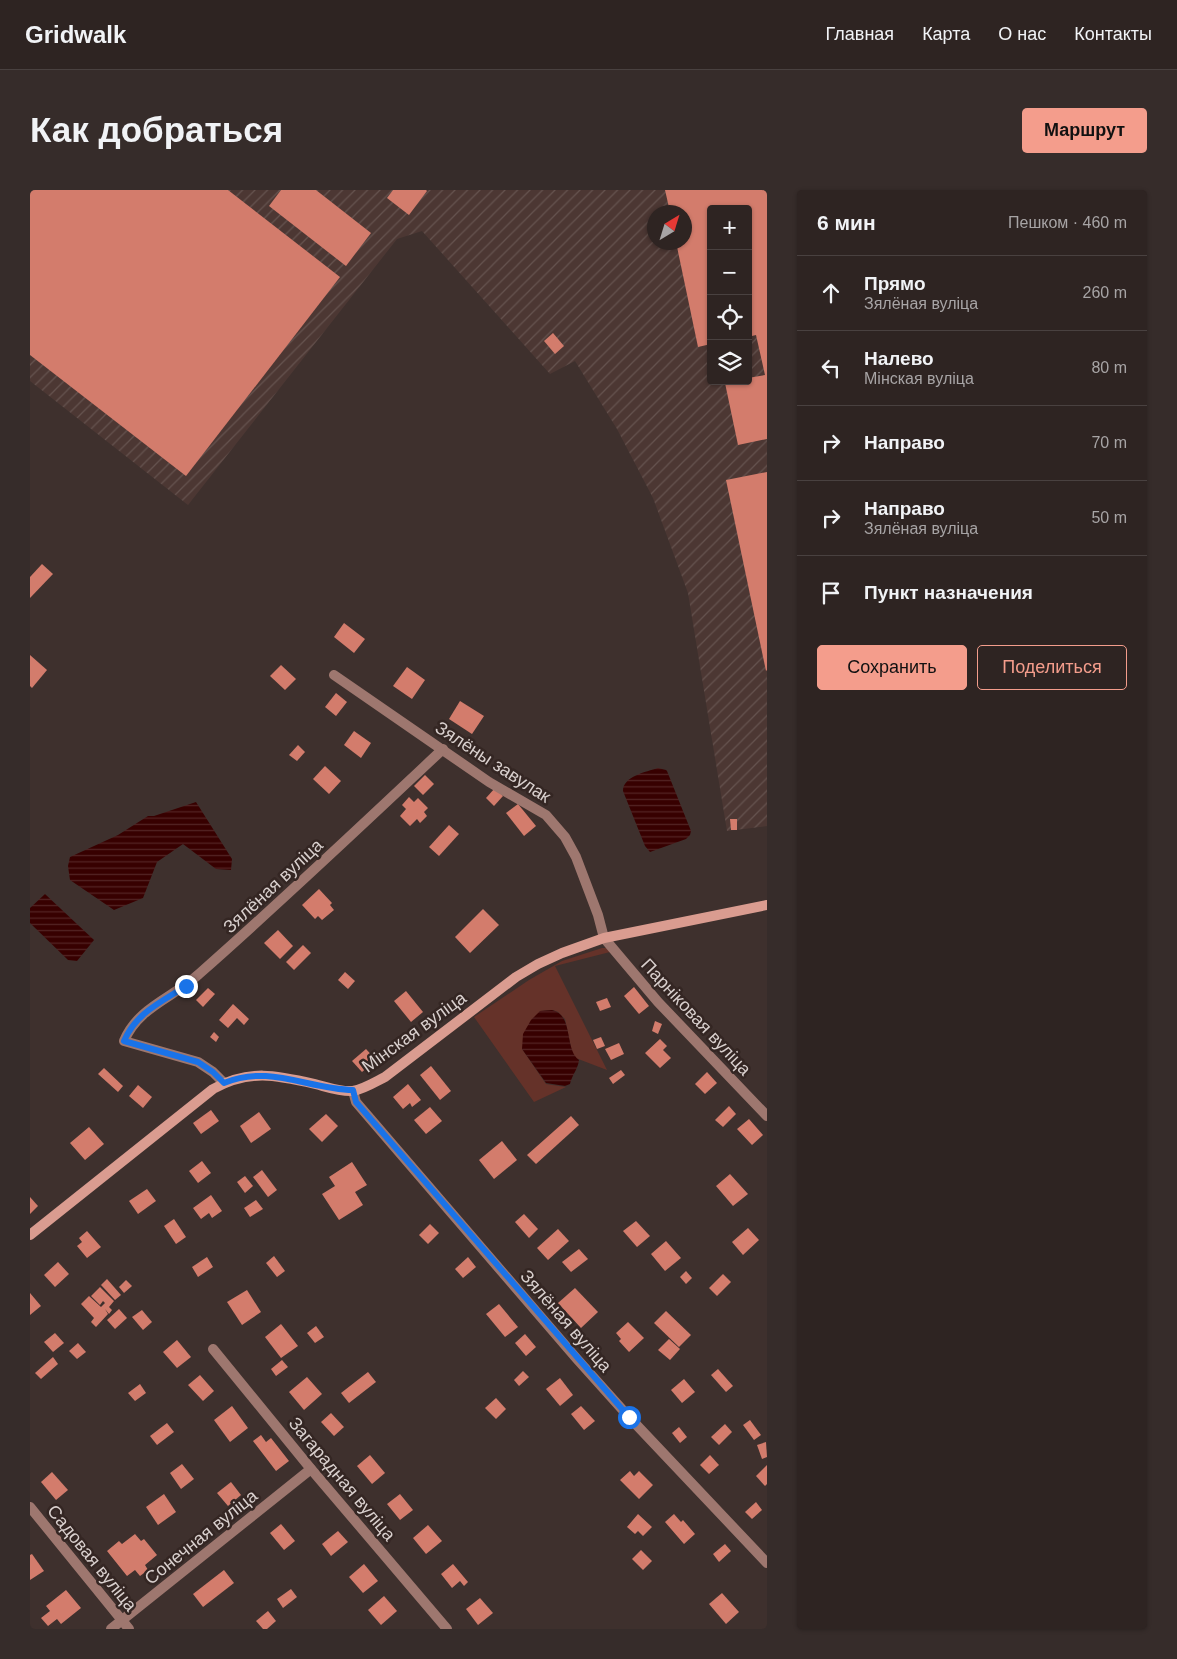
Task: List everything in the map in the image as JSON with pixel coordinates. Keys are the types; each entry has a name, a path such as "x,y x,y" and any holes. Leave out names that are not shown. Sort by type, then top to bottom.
{"street":[{"name":"Зялёны завулак","path":"334,675 489,782 546,815 565,837 576,857 598,915 604,938"},
{"name":"Зялёная вуліца","path":"224,1083 213,1072 198,1062 124,1041 129,1029 136,1020 152,1007 186,986 256,924 443,749"},
{"name":"Мінская вуліца","path":"30,1235 213,1089 224,1083 250,1075 268,1076 332,1089 353,1090 373,1084 516,977 538,964 604,938 767,904"},
{"name":"Парніковая вуліца","path":"604,938 658,1002 767,1116"},
{"name":"Зялёная вуліца","path":"353,1090 356,1102 570,1351 767,1564"},
{"name":"Загарадная вуліца","path":"213,1349 311,1470 447,1629"},
{"name":"Сонечная вуліца","path":"111,1629 311,1470"},
{"name":"Садовая вуліца","path":"30,1507 129,1629"}],"shaded area":[{"path":"30,190 767,190 767,826 727,831 688,593 653,498 617,429 575,361 550,374 422,231 397,239 188,505 30,381"},
{"path":"658,768 667,771 691,831 686,839 650,852 645,846 623,791 624,786 631,778"},
{"path":"196,802 232,859 231,870 216,869 183,844 157,862 143,898 114,910 70,880 68,866 70,857 118,835 148,816 154,816"},
{"path":"45,894 94,940 77,961 68,960 30,923 30,908"},
{"path":"606,948 610,952 555,966 607,1070 573,1057 565,1019 553,1010 540,1011 522,1049 546,1084 566,1087 534,1102 474,1017 529,980 562,961"},
{"path":"552,1010 559,1013 563,1018 574,1055 579,1060 570,1084 565,1086 546,1083 522,1049 523,1034 531,1020 540,1011"}],"building":[{"path":"30,190 228,190 340,277 186,476 30,355"},
{"path":"281,190 316,190 371,233 346,266 269,206"},
{"path":"393,190 427,191 409,215 387,198"},
{"path":"665,190 767,190 767,439 738,445 725,385 752,385 752,377 765,375 756,335 752,336 752,205 707,205 707,345 698,347 678,250 692,250 692,205 668,205"},
{"path":"553,333 564,346 555,354 544,341"},
{"path":"767,472 767,670 766,671 726,480"},
{"path":"42,564 53,574 30,598 30,577"},
{"path":"344,623 365,639 354,653 334,637"},
{"path":"30,655 47,670 32,688 30,686"},
{"path":"281,665 296,679 285,690 270,676"},
{"path":"407,667 425,680 412,699 393,686"},
{"path":"336,693 347,702 336,716 325,707"},
{"path":"460,701 484,716 472,734 449,719"},
{"path":"354,731 371,743 361,758 344,745"},
{"path":"298,745 305,752 297,761 289,755"},
{"path":"325,766 341,781 329,794 313,779"},
{"path":"425,775 434,784 423,795 414,786"},
{"path":"495,788 503,796 494,806 486,798"},
{"path":"409,797 414,802 418,798 428,808 424,812 427,816 420,823 417,819 410,826 400,816 406,809 402,805"},
{"path":"518,804 536,826 524,836 506,813"},
{"path":"730,819 737,819 737,830 731,830"},
{"path":"449,825 459,834 439,856 429,847"},
{"path":"319,889 332,903 330,905 334,910 322,920 318,916 315,919 302,905"},
{"path":"483,909 499,925 470,953 455,937"},
{"path":"278,930 293,946 280,959 264,943"},
{"path":"303,945 311,953 294,970 286,962"},
{"path":"345,972 355,981 348,989 338,980"},
{"path":"634,987 649,1006 639,1014 624,996"},
{"path":"208,988 215,994 203,1007 196,1000"},
{"path":"406,991 423,1012 411,1022 394,1001"},
{"path":"607,998 611,1007 600,1011 596,1002"},
{"path":"233,1004 249,1019 244,1025 237,1018 228,1028 219,1020"},
{"path":"655,1021 662,1024 658,1034 652,1031"},
{"path":"214,1032 219,1037 216,1042 210,1037"},
{"path":"601,1037 605,1046 597,1049 593,1040"},
{"path":"660,1039 667,1046 663,1050 671,1058 660,1068 645,1053"},
{"path":"619,1043 624,1054 611,1060 605,1049"},
{"path":"366,1049 376,1060 362,1072 352,1061"},
{"path":"431,1066 451,1091 440,1100 420,1075"},
{"path":"104,1068 123,1086 118,1092 98,1074"},
{"path":"621,1070 625,1075 613,1084 609,1078"},
{"path":"707,1072 717,1083 705,1094 695,1084"},
{"path":"408,1084 421,1100 412,1107 410,1103 403,1109 393,1097"},
{"path":"138,1085 152,1097 143,1108 129,1096"},
{"path":"729,1106 736,1114 723,1127 715,1120"},
{"path":"430,1107 442,1121 426,1134 414,1120"},
{"path":"211,1110 219,1121 201,1134 193,1123"},
{"path":"259,1112 271,1129 251,1143 240,1126"},
{"path":"326,1114 338,1126 322,1142 309,1129"},
{"path":"571,1116 579,1125 536,1164 527,1155"},
{"path":"749,1119 763,1135 752,1145 737,1129"},
{"path":"89,1127 104,1144 85,1160 70,1143"},
{"path":"502,1141 517,1160 494,1179 479,1160"},
{"path":"202,1161 211,1173 198,1183 189,1171"},
{"path":"352,1162 367,1185 355,1192 363,1205 339,1220 322,1194 335,1186 329,1177"},
{"path":"262,1170 277,1190 268,1197 253,1177"},
{"path":"730,1174 748,1194 733,1206 716,1186"},
{"path":"245,1176 253,1186 245,1193 237,1182"},
{"path":"147,1189 156,1201 138,1214 129,1201"},
{"path":"211,1195 222,1211 212,1218 209,1213 201,1219 193,1208"},
{"path":"30,1197 38,1206 30,1214"},
{"path":"256,1200 263,1209 250,1217 244,1208"},
{"path":"524,1214 538,1229 529,1238 515,1222"},
{"path":"174,1219 186,1237 176,1244 164,1226"},
{"path":"636,1221 650,1236 637,1247 623,1231"},
{"path":"430,1224 439,1233 428,1244 419,1235"},
{"path":"748,1228 759,1240 743,1255 732,1242"},
{"path":"558,1229 569,1241 548,1260 537,1248"},
{"path":"87,1231 101,1247 87,1258 77,1246 82,1242 79,1238"},
{"path":"666,1241 681,1258 665,1271 651,1254"},
{"path":"579,1249 588,1259 571,1272 562,1262"},
{"path":"274,1256 285,1271 277,1277 266,1263"},
{"path":"207,1257 213,1267 198,1277 192,1267"},
{"path":"468,1257 476,1267 463,1278 455,1269"},
{"path":"58,1262 69,1274 55,1287 44,1275"},
{"path":"686,1271 692,1278 686,1284 680,1277"},
{"path":"723,1274 731,1282 717,1296 709,1288"},
{"path":"107,1279 121,1295 115,1300 101,1285"},
{"path":"126,1280 132,1286 124,1293 119,1287"},
{"path":"100,1287 114,1301 109,1307 112,1310 109,1314 105,1309 108,1314 96,1327 91,1322 94,1318 81,1304 89,1296 101,1307 105,1303 103,1301 100,1305 91,1296"},
{"path":"575,1288 598,1312 581,1328 558,1303"},
{"path":"247,1290 261,1312 242,1325 227,1302"},
{"path":"30,1293 41,1306 30,1315"},
{"path":"499,1304 518,1327 505,1337 486,1314"},
{"path":"119,1309 127,1318 115,1329 107,1320"},
{"path":"142,1310 152,1322 143,1330 132,1317"},
{"path":"666,1311 691,1335 679,1347 654,1323"},
{"path":"628,1322 644,1338 629,1352 619,1341 621,1339 616,1333"},
{"path":"281,1324 298,1346 281,1358 265,1337"},
{"path":"316,1326 324,1337 315,1343 307,1333"},
{"path":"55,1333 64,1343 53,1352 44,1342"},
{"path":"525,1334 536,1347 526,1356 515,1343"},
{"path":"669,1339 680,1349 670,1360 658,1350"},
{"path":"177,1340 191,1357 177,1368 163,1352"},
{"path":"78,1343 86,1352 77,1359 69,1351"},
{"path":"53,1357 58,1364 41,1379 35,1373"},
{"path":"282,1360 288,1367 276,1376 271,1369"},
{"path":"718,1369 733,1386 726,1392 711,1375"},
{"path":"523,1371 529,1377 519,1386 514,1380"},
{"path":"368,1372 376,1382 349,1403 341,1393"},
{"path":"200,1375 214,1391 203,1401 188,1385"},
{"path":"307,1377 322,1394 304,1410 289,1392"},
{"path":"560,1378 573,1395 560,1406 546,1389"},
{"path":"684,1379 695,1392 682,1403 671,1390"},
{"path":"140,1384 146,1393 135,1401 128,1393"},
{"path":"496,1398 506,1409 496,1419 485,1408"},
{"path":"232,1406 248,1428 230,1442 214,1420"},
{"path":"581,1406 595,1421 584,1430 571,1414"},
{"path":"331,1413 344,1427 334,1436 321,1422"},
{"path":"750,1420 761,1435 754,1440 743,1425"},
{"path":"167,1423 174,1432 157,1445 150,1436"},
{"path":"725,1424 732,1432 719,1445 711,1437"},
{"path":"679,1427 687,1437 680,1443 672,1433"},
{"path":"261,1435 266,1442 271,1438 289,1461 276,1471 253,1441"},
{"path":"766,1442 767,1457 762,1459 757,1445"},
{"path":"370,1455 385,1473 372,1484 357,1466"},
{"path":"710,1455 719,1465 709,1474 700,1465"},
{"path":"182,1464 194,1479 181,1489 170,1473"},
{"path":"767,1465 767,1484 765,1486 756,1476"},
{"path":"630,1471 634,1476 639,1471 653,1485 639,1499 620,1480"},
{"path":"52,1472 68,1490 56,1500 41,1482"},
{"path":"231,1482 241,1495 228,1506 217,1493"},
{"path":"164,1494 176,1512 158,1525 146,1507"},
{"path":"400,1494 413,1510 400,1520 387,1504"},
{"path":"756,1502 762,1510 752,1519 745,1512"},
{"path":"638,1514 652,1527 643,1536 638,1531 635,1534 627,1527"},
{"path":"674,1514 681,1522 683,1520 695,1534 684,1544 665,1522"},
{"path":"281,1524 295,1541 284,1550 270,1533"},
{"path":"428,1525 442,1541 426,1554 413,1538"},
{"path":"338,1531 348,1542 331,1556 322,1544"},
{"path":"135,1534 141,1541 144,1539 157,1555 145,1565 148,1570 140,1576 135,1570 127,1576 107,1551 119,1541 122,1544"},
{"path":"725,1544 731,1551 719,1562 713,1554"},
{"path":"641,1550 652,1561 643,1570 632,1559"},
{"path":"32,1554 44,1571 30,1580 30,1555"},
{"path":"364,1564 378,1581 363,1593 349,1577"},
{"path":"453,1564 468,1582 464,1586 460,1581 452,1588 441,1574"},
{"path":"224,1570 234,1583 203,1607 193,1594"},
{"path":"291,1589 297,1597 283,1608 277,1599"},
{"path":"66,1590 81,1608 61,1624 57,1619 48,1626 41,1618 50,1611 46,1606"},
{"path":"722,1593 739,1612 726,1624 709,1604"},
{"path":"384,1596 397,1611 381,1625 368,1610"},
{"path":"480,1598 493,1613 478,1625 466,1609"},
{"path":"268,1611 276,1621 267,1629 263,1629 256,1621"}],"route":[{"path":"186,986 152,1007 136,1020 129,1029 124,1041 198,1062 213,1072 224,1083 250,1075 304,1082 332,1089 353,1090 356,1102 629,1417"}]}
